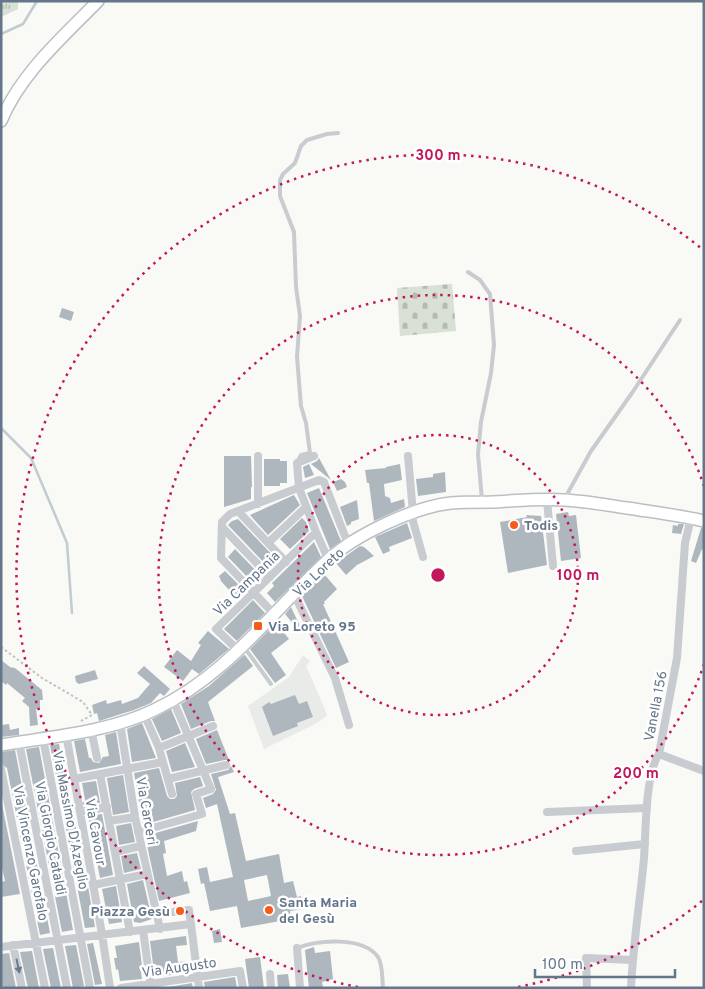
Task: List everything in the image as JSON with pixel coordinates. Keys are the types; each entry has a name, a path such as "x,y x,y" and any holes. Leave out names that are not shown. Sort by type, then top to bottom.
{"street":[{"path":"1,121 22,84 44,57 98,1"},
{"path":"258,456 258,504"},
{"path":"314,456 297,463 299,488 328,559"},
{"path":"408,456 412,514 423,557"},
{"path":"274,614 221,558 222,522 230,514 319,480 324,482 348,544"},
{"path":"547,500 553,566"},
{"name":"Via Loreto","path":"1,744 68,734 120,723 173,700 215,671 241,649 328,559 348,544 374,529 412,514 450,503 564,500 670,514 704,521"},
{"path":"268,543 306,508"},
{"path":"238,511 286,562"},
{"name":"Vanella 156","path":"632,988 632,960 645,844 647,808 654,762 659,754 677,658 685,543 691,518"},
{"path":"222,526 270,577"},
{"name":"Via Campania","path":"241,649 216,629 316,532"},
{"path":"294,594 335,678 348,725"},
{"path":"138,832 202,814 196,794 211,789 173,700"},
{"path":"144,714 163,762 172,794"},
{"name":"Via Carceri","path":"120,723 135,817 156,914 156,929"},
{"path":"158,748 213,726"},
{"path":"91,729 97,758"},
{"name":"Via Cavour","path":"68,734 110,988"},
{"name":"Via Massimo D'Azeglio","path":"43,738 90,988"},
{"name":"Via Giorgio Cataldi","path":"19,742 59,939 67,988"},
{"path":"659,754 704,771"},
{"path":"74,779 163,762"},
{"path":"168,779 226,765"},
{"name":"Via Vincenzo Garofalo","path":"1,769 45,988"},
{"path":"100,774 130,932"},
{"path":"80,812 107,806"},
{"path":"548,812 647,808"},
{"path":"109,821 135,817"},
{"path":"576,851 645,844"},
{"path":"115,852 141,846"},
{"path":"94,884 147,874"},
{"path":"156,914 189,910 199,988"},
{"path":"1,947 191,924"},
{"path":"143,930 151,986"},
{"path":"13,945 22,988"},
{"path":"297,948 300,988"},
{"path":"587,988 586,958 632,960"},
{"name":"Via Augusto","path":"121,988 151,986 240,971 243,988"},
{"path":"270,974 271,988"}],"lane":[{"path":"297,463 301,455 310,453 306,423 301,406 297,357 300,316 296,287 294,232 280,196 280,180 283,174 295,163 301,146 307,140 338,133"},
{"path":"468,272 480,280 490,294 494,345 492,373 481,422 478,454 482,502"},
{"path":"564,500 591,451 680,320"},
{"path":"241,649 271,684"},
{"path":"297,948 333,942 351,943 369,949 381,964 383,988"}],"path":[{"path":"1,647 42,678 83,702 92,714 71,728 68,734"}],"shaded area":[{"path":"303,655 310,661 306,666 327,716 315,724 264,749 248,706 289,677"}],"green space":[{"path":"1,1 18,1 18,9 1,17"},
{"path":"452,284 456,331 400,336 397,288"}],"building":[{"path":"62,308 74,312 71,321 59,317"},
{"path":"224,456 251,456 252,487 251,499 224,507"},
{"path":"319,458 331,480 311,464"},
{"path":"264,459 287,461 287,483 280,483 280,486 264,486"},
{"path":"309,464 314,475 305,478 303,467"},
{"path":"400,464 402,480 384,484 385,496 390,498 391,503 404,499 405,507 374,521 369,483 367,483 365,470 386,468"},
{"path":"445,472 446,492 418,496 416,479 433,477 433,474"},
{"path":"341,479 347,487 337,491 333,482"},
{"path":"319,488 341,541 330,549 307,493"},
{"path":"294,495 300,505 268,535 250,515"},
{"path":"357,500 359,519 347,526 340,507"},
{"path":"568,512 569,516 576,515 581,558 561,561 556,514"},
{"path":"526,515 541,516 547,565 508,573 500,522 527,517"},
{"path":"302,518 306,522 309,531 290,549 280,539"},
{"path":"238,519 278,561 270,569 228,525"},
{"path":"407,523 412,538 389,547 390,551 383,554 375,537"},
{"path":"678,524 684,524 681,534 672,533 673,525 678,526"},
{"path":"701,528 704,528 704,550 702,549 696,563 691,561"},
{"path":"314,542 321,557 275,602 267,593 274,586 272,583"},
{"path":"360,546 364,547 374,556 357,565 346,575 336,563"},
{"path":"235,549 262,577 254,584 228,557"},
{"path":"225,571 246,592 238,600 221,581 219,576"},
{"path":"324,574 337,589 323,604 349,662 336,668 302,596"},
{"path":"253,600 265,613 237,641 224,629"},
{"path":"291,607 302,630 299,631 285,614"},
{"path":"276,623 289,639 271,653 286,675 275,683 250,649"},
{"path":"208,631 229,649 199,674 192,669 183,681 164,667 177,650 191,661 201,645 198,643"},
{"path":"244,655 253,666 208,702 215,721 191,729 181,704 209,686"},
{"path":"1,660 10,667 15,668 42,690 43,700 40,700 40,708 36,709 38,725 30,726 29,707 22,701 25,698 7,683 6,685 1,681"},
{"path":"144,666 170,689 164,696 160,693 151,703 99,721 97,713 94,714 92,705 106,700 107,704 121,700 122,704 138,698 150,684 137,673"},
{"path":"95,670 98,679 79,684 76,682 75,676"},
{"path":"295,695 299,704 307,701 313,717 297,723 298,726 273,736 262,707 269,702 271,704"},
{"path":"171,709 181,733 162,741 152,719"},
{"path":"142,723 156,758 132,762 127,729"},
{"path":"9,724 10,730 19,728 19,735 1,737 1,725"},
{"path":"217,730 229,760 206,764 196,739"},
{"path":"116,732 121,764 80,772 74,741 85,739 89,758 93,762 99,763 103,757 109,756 105,735"},
{"path":"185,743 195,767 172,772 166,751"},
{"path":"59,744 95,927 85,928 50,745"},
{"path":"39,747 73,930 62,932 26,749"},
{"path":"15,750 50,933 40,935 7,768 1,764 1,752"},
{"path":"231,766 234,772 218,777 230,814 235,813 246,861 279,854 284,883 293,881 297,897 301,896 303,909 290,911 291,919 241,928 237,906 210,911 204,883 201,884 198,869 207,867 210,882 233,877 217,804 206,808 203,798 213,794 216,790 211,774 228,770","holes":["267,875 271,896 248,901 244,880"]},
{"path":"159,768 167,796 170,799 174,799 177,796 175,783 200,777 203,786 191,792 195,810 143,825 134,773"},
{"path":"123,775 129,812 113,815 107,778"},
{"path":"96,781 100,803 86,805 82,783"},
{"path":"1,799 20,894 1,897 1,882 5,881 1,864"},
{"path":"102,814 113,875 100,878 88,816"},
{"path":"198,821 196,831 164,841 166,853 163,854 167,876 182,871 184,882 187,881 190,893 159,901 145,836"},
{"path":"131,823 135,842 119,845 116,826"},
{"path":"137,853 141,869 124,873 121,856"},
{"path":"143,880 152,919 140,923 134,922 127,884"},
{"path":"116,886 122,922 109,924 102,889"},
{"path":"220,929 222,942 214,943 212,931"},
{"path":"186,936 187,945 176,946 178,962 189,961 191,972 158,977 156,964 153,964 150,941"},
{"path":"139,942 142,979 120,981 114,958 117,958 115,946"},
{"path":"93,943 102,984 95,985 87,944"},
{"path":"76,945 84,986 73,988 65,946"},
{"path":"314,947 315,953 330,951 333,979 322,982 323,988 309,988 305,950"},
{"path":"53,948 61,988 51,988 43,949"},
{"path":"32,951 39,988 28,988 20,952"},
{"path":"9,953 16,988 3,988 1,981 1,954"},
{"path":"260,957 264,988 249,988 245,959"},
{"path":"288,974 290,988 278,988 277,975"},
{"path":"235,977 237,988 205,988 204,982"},
{"path":"192,983 193,988 163,988"}],"waterway":[{"path":"1,34 23,24 37,1"},
{"path":"1,428 31,458 67,543 72,613"}],"place":[{"name":"Todis","path":"514,525"},
{"name":"Via Loreto 95","path":"258,626"},
{"name":"Santa Maria del Gesù","path":"269,910"},
{"name":"Piazza Gesù","path":"180,911"}]}
